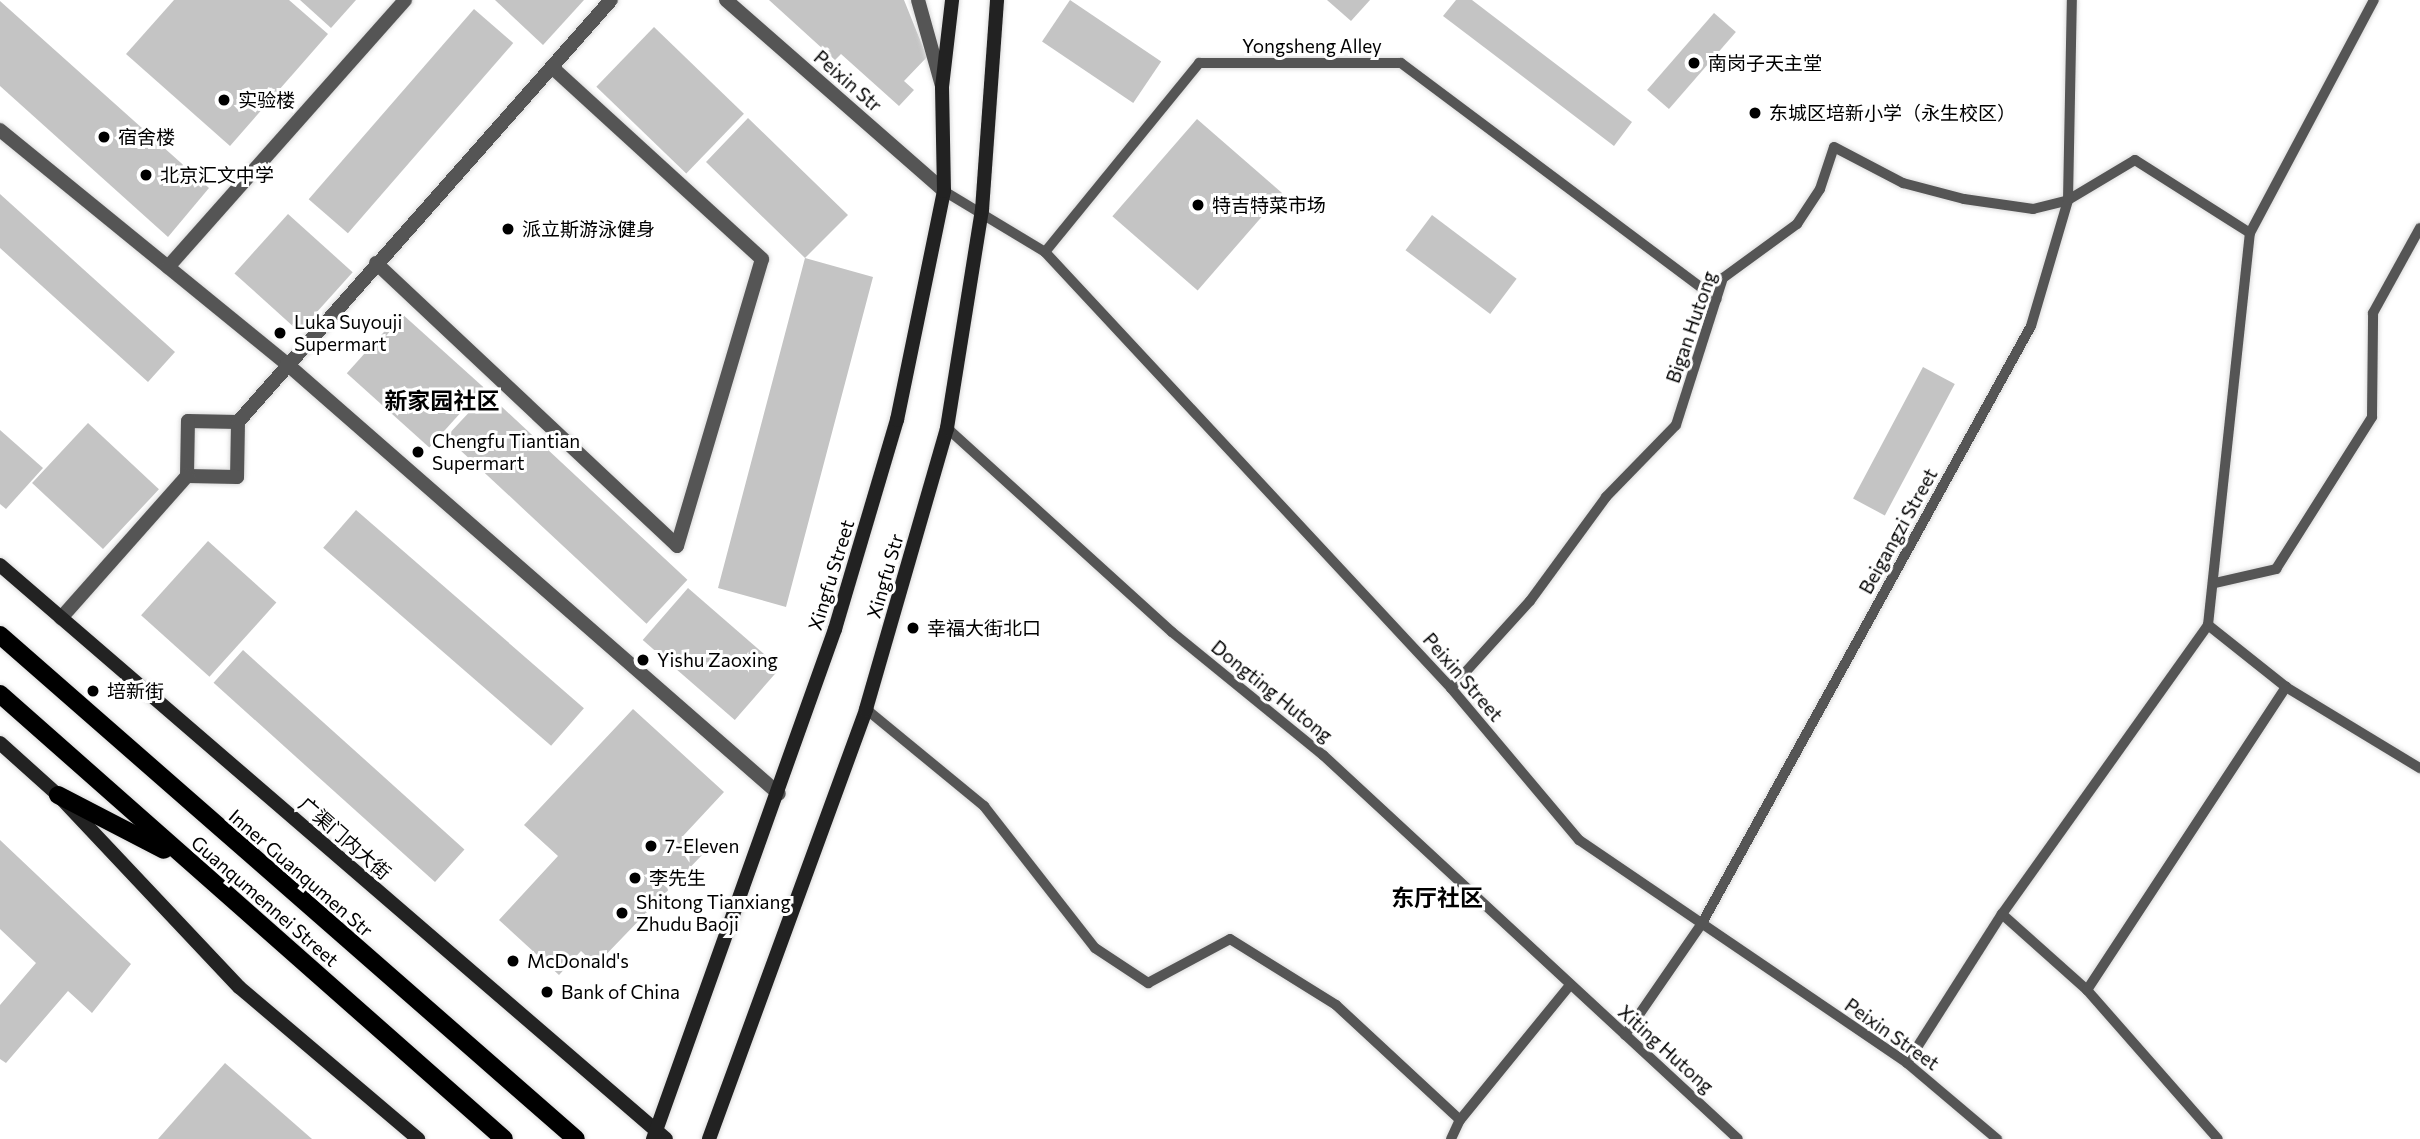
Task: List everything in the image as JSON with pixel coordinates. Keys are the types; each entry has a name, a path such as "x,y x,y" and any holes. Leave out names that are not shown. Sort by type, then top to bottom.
{"main road":[{"name":"Xingfu Street","path":"659,1136 835,629 897,420 944,191 942,87 952,0"},
{"name":"Xingfu Str","path":"709,1139 866,709 947,428 982,211 997,0"},
{"name":"广渠门内大街","path":"0,565 659,1136"},
{"name":"Inner Guanqumen Str","path":"0,635 576,1139"},
{"name":"Guanqumennei Street","path":"0,694 187,862 504,1139"},
{"path":"0,743 58,795 239,987 418,1139"},
{"path":"58,795 187,862"}],"street":[{"path":"168,267 405,0"},
{"path":"187,475 237,477 238,422 376,263 554,69 611,0"},
{"name":"Peixin Str","path":"726,0 944,191"},
{"path":"918,0 942,87"},
{"path":"376,263 677,546 762,259 554,69"},
{"path":"0,130 287,364 779,794"},
{"path":"61,618 187,475 188,421 238,422"}],"lane":[{"name":"Beigangzi Street","path":"1625,1035 1701,925 2031,326 2068,200 2072,0"},
{"path":"1907,1063 2003,914 2208,625 2215,583 2250,233 2374,0"},
{"name":"Yongsheng Alley","path":"1045,252 1199,63 1401,63 1717,299"},
{"name":"Bigan Hutong","path":"1451,688 1530,601 1606,497 1676,425 1728,271 1797,224 1820,189 1834,147 1903,183 1964,200 2033,209 2068,200 2135,160 2250,233"},
{"name":"Peixin Street","path":"944,191 982,211 1045,252 1451,688 1579,840 1907,1063 1997,1139"},
{"path":"2215,583 2276,569 2372,417 2374,313 2420,228"},
{"name":"Dongting Hutong","path":"947,428 1172,632 1323,755 1570,985"},
{"path":"2208,625 2286,687 2420,768"},
{"path":"2087,990 2286,687"},
{"path":"866,709 984,806 1095,948 1149,983 1230,939 1336,1005 1460,1120"},
{"path":"2003,914 2087,990 2218,1139"},
{"path":"1451,1139 1460,1120 1570,985"},
{"name":"Xiting Hutong","path":"1570,985 1727,1135 1738,1139"}],"building":[{"name":"实验楼","path":"174,0 289,0 328,34 230,146 126,54"},
{"path":"300,0 356,0 331,28"},
{"path":"495,0 584,0 543,45"},
{"path":"769,0 904,0 927,57 904,81 914,90 899,106 841,54 835,60"},
{"path":"1070,0 1161,62 1133,103 1042,41"},
{"path":"1327,0 1370,0 1351,21"},
{"path":"1456,0 1472,0 1632,122 1614,146 1443,16"},
{"name":"宿舍楼","path":"0,1 209,188 168,237 0,86"},
{"path":"474,9 513,43 348,233 309,199"},
{"name":"南岗子天主堂","path":"1714,13 1736,32 1669,109 1647,90"},
{"path":"654,27 744,114 686,174 596,87"},
{"path":"748,118 848,215 805,258 706,162"},
{"name":"特吉特菜市场","path":"1197,119 1282,193 1198,290 1112,216"},
{"path":"0,194 175,352 148,382 0,248"},
{"path":"288,214 353,272 299,332 234,273"},
{"path":"1432,215 1517,279 1490,314 1406,250"},
{"path":"805,258 873,277 786,607 718,588"},
{"path":"401,313 483,387 429,447 347,373"},
{"path":"1923,367 1955,384 1885,515 1853,499"},
{"path":"487,393 687,580 646,624 446,437"},
{"path":"88,423 159,489 103,549 32,483"},
{"path":"0,430 43,468 6,509 0,504"},
{"path":"356,510 584,708 551,746 323,548"},
{"path":"208,541 276,603 209,677 141,615"},
{"path":"688,588 780,668 735,720 643,640"},
{"path":"243,650 464,849 435,882 214,683"},
{"path":"633,709 724,792 683,836 703,854 596,965 581,951 559,975 499,920 558,856 524,825"},
{"path":"0,840 131,964 92,1013 68,991 6,1063 0,1059 0,1005 36,963 0,929"},
{"path":"225,1063 312,1139 158,1139"}],"place":[{"name":"南岗子天主堂","path":"1694,63"},
{"name":"实验楼","path":"224,100"},
{"name":"东城区培新小学（永生校区）","path":"1755,113"},
{"name":"宿舍楼","path":"104,137"},
{"name":"北京汇文中学","path":"146,175"},
{"name":"特吉特菜市场","path":"1198,205"},
{"name":"派立斯游泳健身","path":"508,229"},
{"name":"Luka Suyouji Supermart","path":"280,333"},
{"name":"Chengfu Tiantian Supermart","path":"418,452"},
{"name":"幸福大街北口","path":"913,628"},
{"name":"Yishu Zaoxing","path":"643,660"},
{"name":"培新街","path":"93,691"},
{"name":"7-Eleven","path":"651,846"},
{"name":"李先生","path":"635,878"},
{"name":"Shitong Tianxiang Zhudu Baoji","path":"622,913"},
{"name":"McDonald's","path":"513,961"},
{"name":"Bank of China","path":"547,992"}],"district":[{"name":"新家园社区","path":"442,400"},
{"name":"东厅社区","path":"1437,897"}]}
